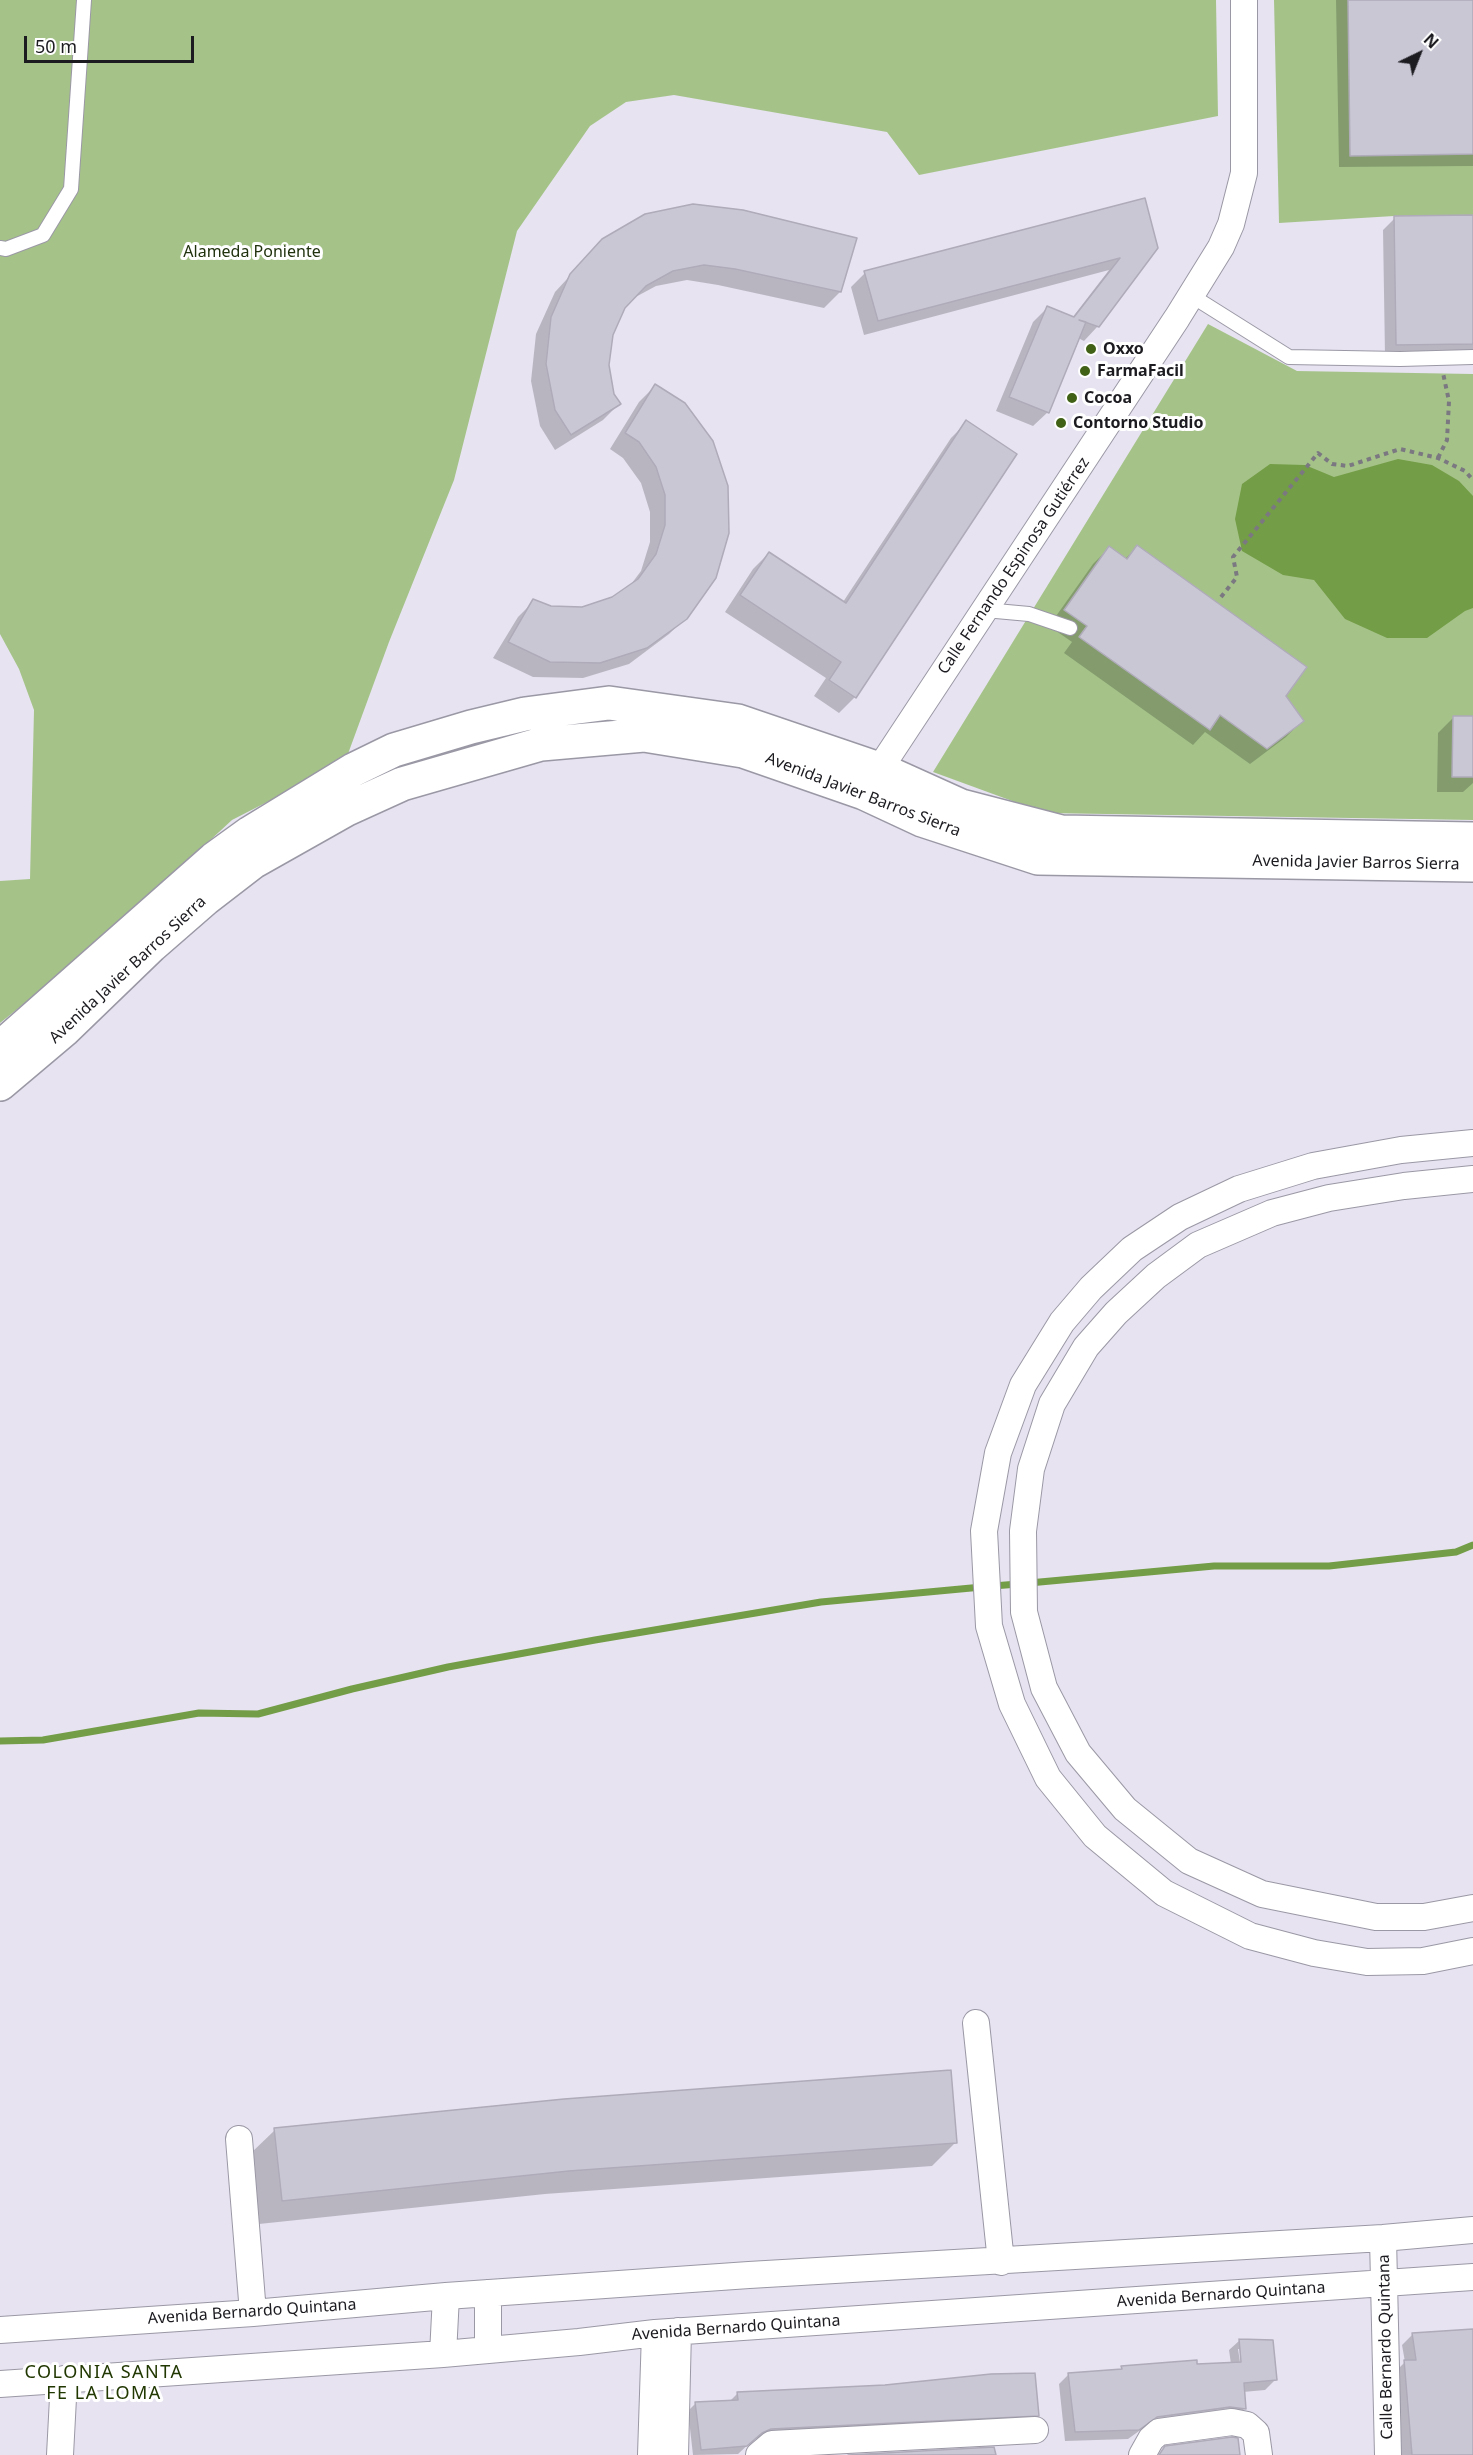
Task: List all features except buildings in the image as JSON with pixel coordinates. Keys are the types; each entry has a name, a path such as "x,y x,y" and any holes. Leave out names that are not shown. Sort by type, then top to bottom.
{"street":[{"name":"Calle Fernando Espinosa Gutiérrez","path":"871,781 1192,296 1221,247 1231,224 1244,173 1244,0"},
{"name":"Avenida Javier Barros Sierra","path":"0,1047 214,859 250,833 353,770 394,750 471,727 525,714 609,703 738,721 871,781 922,820 1038,858 1473,865"},
{"name":"Avenida Javier Barros Sierra","path":"0,1084 64,1030 151,946 205,899 253,862 347,809 402,784 541,744 644,735 743,751 871,781 1061,832 1473,839"},
{"path":"1369,863 1473,878"},
{"path":"1473,1143 1401,1150 1313,1166 1239,1189 1180,1217 1132,1249 1091,1288 1062,1322 1023,1385 998,1454 984,1532 989,1626 1012,1704 1048,1778 1095,1836 1164,1893 1250,1936 1314,1953 1368,1962 1423,1961 1473,1951"},
{"path":"1473,1179 1404,1186 1329,1198 1272,1213 1198,1245 1156,1276 1116,1313 1086,1347 1052,1404 1031,1469 1023,1531 1024,1611 1044,1688 1078,1753 1125,1809 1189,1861 1262,1894 1376,1917 1424,1917 1473,1908"},
{"path":"976,2023 1001,2262"},
{"path":"239,2139 253,2313"},
{"name":"Avenida Bernardo Quintana","path":"0,2330 749,2275 1001,2262 1383,2238 1473,2230"},
{"name":"Calle Bernardo Quintana","path":"1383,2238 1388,2455"},
{"name":"Avenida Bernardo Quintana","path":"0,2384 443,2354 667,2332 1473,2277"},
{"path":"488,2293 488,2350"},
{"path":"443,2354 446,2296"},
{"path":"651,2455 667,2332"},
{"path":"667,2332 675,2455"},
{"path":"60,2455 64,2379"},
{"path":"1142,2455 1151,2439 1159,2432 1232,2422 1247,2425 1256,2433 1259,2455"},
{"path":"759,2455 772,2444 1035,2430"}],"lane":[{"path":"0,248 6,249 43,235 71,189 84,0"},
{"path":"1192,296 1289,357 1473,357"},
{"path":"985,610 1029,614 1070,628"}],"path":[{"path":"1438,458 1447,440 1449,401 1439,358"},
{"path":"1221,597 1236,577 1233,557 1318,453 1332,464 1348,466 1400,449 1438,458 1465,471 1473,480"}],"green space":[{"name":"Alameda Poniente","path":"0,0 1216,0 1218,116 919,175 887,132 674,95 626,102 590,126 517,231 454,480 389,642 345,762 232,820 97,945 0,1023 0,881 30,879 34,710 19,669 0,634"},
{"path":"1274,0 1348,0 1350,156 1473,154 1473,215 1394,216 1279,223"},
{"path":"1208,324 1297,371 1473,374 1473,820 1045,813 933,772"}],"shaded area":[{"path":"1398,459 1432,465 1459,481 1473,496 1473,608 1465,611 1427,638 1387,638 1345,619 1314,580 1283,575 1242,551 1235,519 1242,484 1270,464 1305,465 1334,477"}],"waterway":[{"path":"1029,1583 1214,1566 1329,1566 1456,1552 1473,1545"},
{"path":"993,1586 1018,1584"},
{"path":"0,1741 43,1740 199,1713 258,1714 448,1667 595,1640 821,1602 982,1587"}],"place":[{"name":"Oxxo","path":"1091,349"},
{"name":"FarmaFacil","path":"1085,371"},
{"name":"Cocoa","path":"1072,398"},
{"name":"Contorno Studio","path":"1061,423"}],"district":[{"name":"COLONIA SANTA FE LA LOMA","path":"104,2383"}]}
